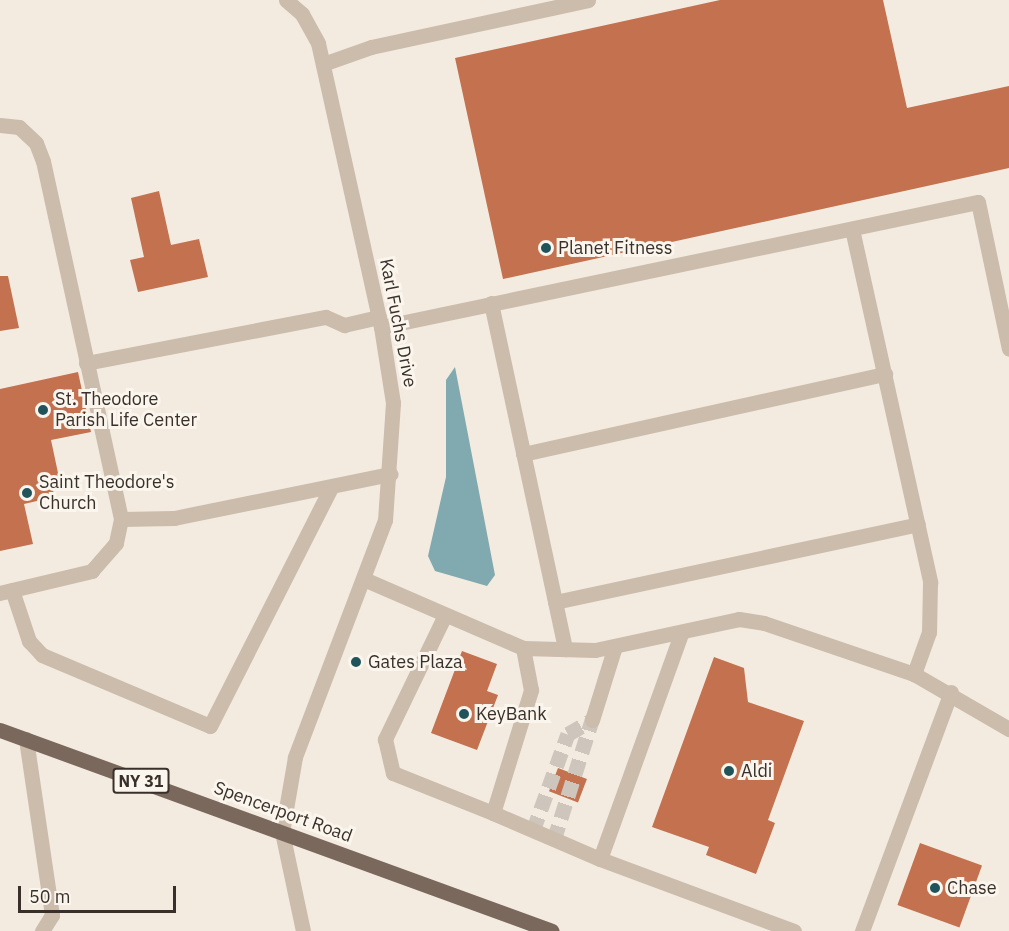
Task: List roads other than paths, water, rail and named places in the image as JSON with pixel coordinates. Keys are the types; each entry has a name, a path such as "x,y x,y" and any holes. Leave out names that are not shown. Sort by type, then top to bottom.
{"main road":[{"name":"Spencerport Road","path":"0,730 552,931"}],"street":[{"name":"Karl Fuchs Drive","path":"282,832 294,757 315,695 366,580 385,520 391,474 393,403 380,322 323,64 311,26 286,0"},
{"path":"323,64 371,47 588,0"},
{"path":"0,125 19,127 39,152 121,519 116,543 92,571 6,592 29,641 42,655 210,726 331,487"},
{"path":"86,363 326,317 344,325 380,322 491,303 978,202 1009,349"},
{"path":"852,229 918,524 931,603 929,632 914,674"},
{"path":"491,303 565,649"},
{"path":"523,454 885,374"},
{"path":"121,519 174,518 391,474"},
{"path":"555,602 918,524"},
{"path":"366,580 444,617 523,648 565,649 615,646 681,634 739,619 764,623 914,674 951,692 1009,729"},
{"path":"444,617 385,739 393,773 600,859 794,931"},
{"path":"600,859 681,634"},
{"path":"592,720 615,646"},
{"path":"493,813 531,690 523,648"},
{"path":"862,931 951,692"},
{"path":"26,739 52,915 42,931"},
{"path":"282,832 303,931"}],"water":[{"path":"455,367 495,575 487,586 435,571 428,556 446,477 446,380"}],"tunnel":[{"path":"533,831 568,734 592,720"},
{"path":"554,840 592,720"}],"place":[{"name":"Planet Fitness","path":"546,248"},
{"name":"St. Theodore Parish Life Center","path":"43,410"},
{"name":"Saint Theodore's Church","path":"27,493"},
{"name":"Gates Plaza","path":"356,662"},
{"name":"KeyBank","path":"464,714"},
{"name":"Aldi","path":"729,771"},
{"name":"Chase","path":"935,888"}]}
